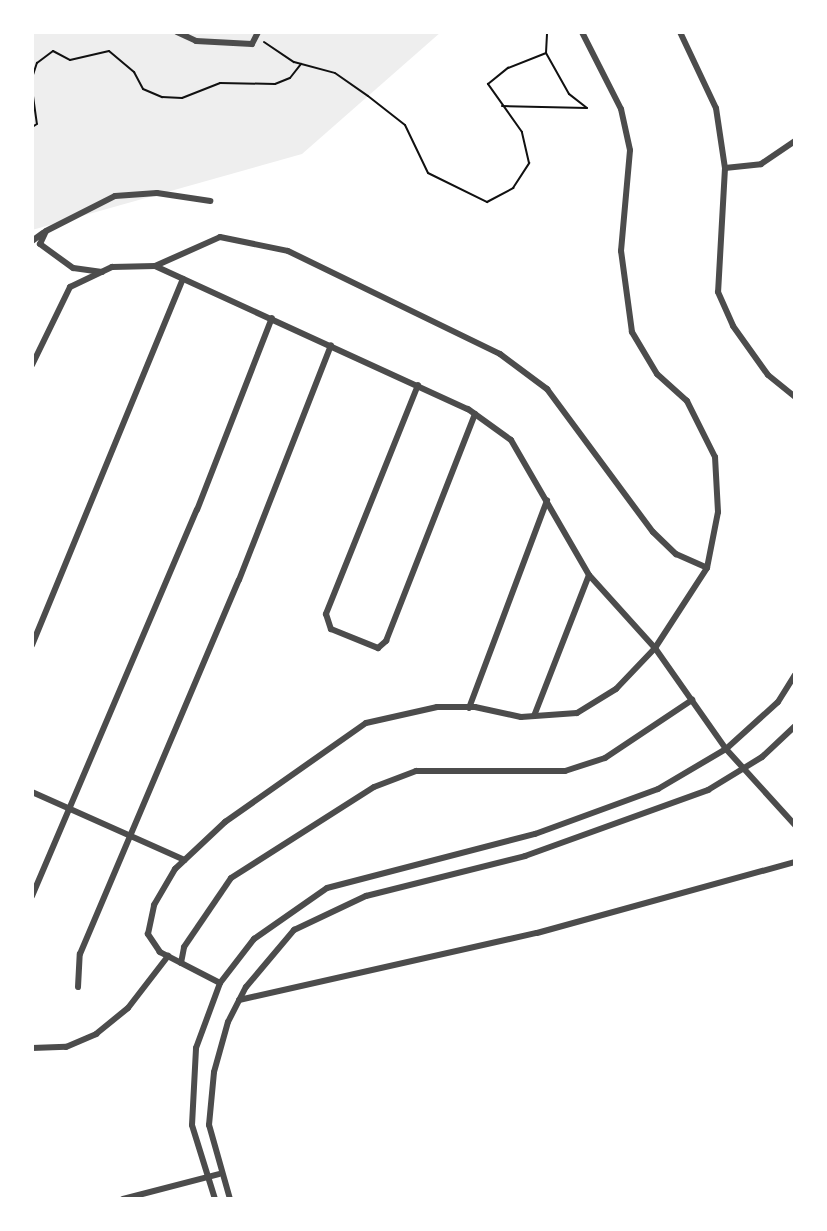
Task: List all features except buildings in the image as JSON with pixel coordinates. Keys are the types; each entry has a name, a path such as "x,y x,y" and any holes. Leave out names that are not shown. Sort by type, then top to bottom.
{"street":[{"path":"177,32 196,41 252,44 257,34"},
{"path":"220,983 168,956 148,934 154,905 185,860 225,822 366,723 437,707 534,716 577,713 616,689 655,648 707,568 718,512 715,457 687,401 657,374 632,332 621,251 630,150 621,109 582,32"},
{"path":"680,32 716,108 725,168 718,292 733,326 768,375 795,397"},
{"path":"725,168 761,164 795,141"},
{"path":"32,241 115,196 157,193 210,201"},
{"path":"46,231 40,244 73,268 102,272"},
{"path":"32,365 70,287 112,267 155,266 220,237 288,251 500,354 547,389 653,532 676,554 707,568"},
{"path":"155,266 418,385 475,414 511,440 589,575 655,648 726,749 795,825"},
{"path":"32,645 183,279"},
{"path":"32,896 197,510 272,318"},
{"path":"78,987 80,954 239,580 331,345"},
{"path":"418,385 326,614 331,629 378,648 386,641 475,414"},
{"path":"469,708 547,500"},
{"path":"534,716 589,575"},
{"path":"215,1199 192,1125 192,1091 201,1026 220,983 254,939 327,888 535,834 658,789 726,749 778,702 795,675"},
{"path":"181,963 184,947 231,878 374,787 416,771 565,771 605,758 692,700"},
{"path":"230,1199 219,1174 210,1101 221,1044 239,1000 280,942 329,910 525,856 708,790 744,770 795,726"},
{"path":"32,792 185,860"},
{"path":"239,1000 537,933 795,862"},
{"path":"32,1048 66,1047 96,1034 128,1008 168,956"},
{"path":"123,1199 219,1174"}],"path":[{"path":"501,107 587,108 569,94 546,53 547,32"},
{"path":"257,34 301,64 335,73 368,96 405,125 428,173 487,202 513,188 529,163 522,132 501,107 488,84 508,68 546,53"},
{"path":"32,78 37,63 53,51 70,60 109,51 134,72 143,89 162,97 182,98 220,83 275,84 290,78 301,64"},
{"path":"32,89 37,124 32,127"}],"shaded area":[{"path":"32,32 441,32 302,154 32,230"}]}
